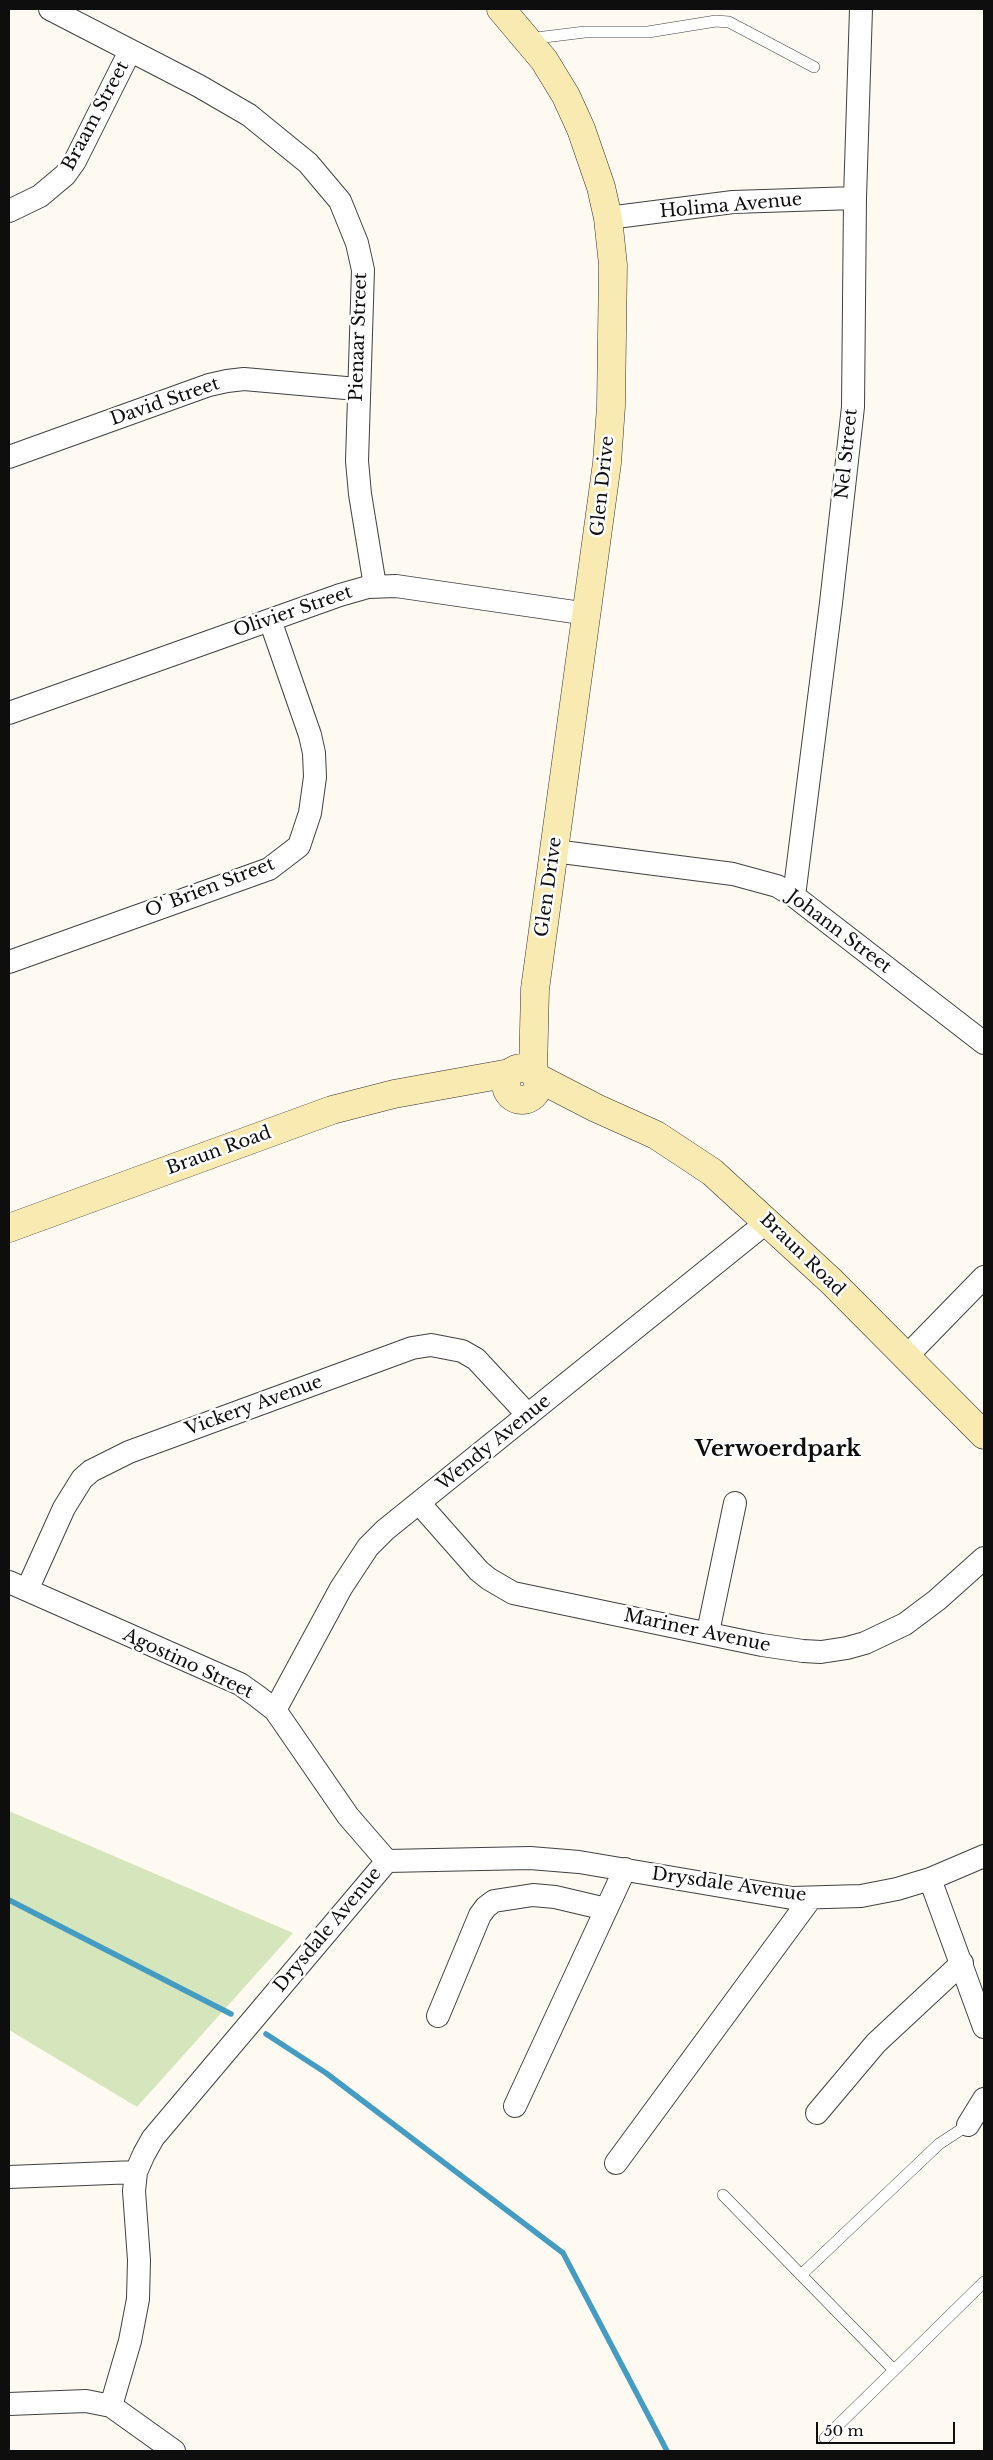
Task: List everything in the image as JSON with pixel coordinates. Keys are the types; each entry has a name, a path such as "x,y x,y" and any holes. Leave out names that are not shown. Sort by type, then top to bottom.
{"street":[{"name":"Pienaar Street","path":"50,9 199,86 249,115 308,163 340,201 357,243 362,270 363,292 357,389 358,476 375,586"},
{"name":"Glen Drive","path":"501,9 544,60 566,96 581,129 601,186 608,218 612,265 611,406 607,463 588,614 522,1080"},
{"name":"Nel Street","path":"794,896 831,603 853,407 855,198 861,9"},
{"name":"Braam Street","path":"9,212 40,196 65,176 75,161 130,51"},
{"name":"Holima Avenue","path":"608,218 733,202 855,198"},
{"name":"David Street","path":"9,457 209,385 227,381 244,379 357,389"},
{"name":"Olivier Street","path":"9,713 340,595 375,586 396,586 588,614"},
{"name":"O' Brien Street","path":"9,962 269,869 299,846 310,813 315,777 314,753 310,735 270,620"},
{"name":"Johann Street","path":"554,852 733,874 776,886 794,896 984,1043"},
{"name":"Braun Road","path":"9,1228 332,1110 394,1094 434,1088 522,1080 596,1108 656,1136 712,1172 767,1222 984,1435"},
{"name":"Wendy Avenue","path":"275,1710 341,1588 368,1547 419,1503 767,1222"},
{"path":"906,1357 984,1277"},
{"name":"Vickery Avenue","path":"18,1586 82,1479 91,1471 129,1452 412,1348 431,1345 462,1350 476,1360 528,1415"},
{"name":"Mariner Avenue","path":"419,1503 479,1571 489,1579 513,1592 553,1603 708,1632 762,1645 803,1651 821,1652 847,1648 865,1643 905,1624 938,1600 984,1558"},
{"path":"708,1632 735,1503"},
{"name":"Agostino Street","path":"18,1586 240,1684 275,1710 348,1816 387,1860"},
{"name":"Drysdale Avenue","path":"112,2406 130,2341 138,2299 139,2260 134,2191 136,2172 153,2138 387,1860 530,1858 579,1862 755,1893 792,1898 811,1898 861,1896 930,1879 984,1856"},
{"path":"515,2106 625,1869"},
{"path":"930,1879 984,2027"},
{"path":"438,2016 480,1915 494,1901 533,1896 555,1897 606,1909"},
{"path":"616,2164 811,1898"},
{"path":"817,2113 876,2044 962,1963"},
{"path":"968,2125 984,2099"},
{"path":"9,2177 136,2172"},
{"path":"9,2404 86,2401 112,2406 174,2451"}],"lane":[{"path":"528,40 585,32 648,32 716,21 729,22 814,67"},
{"path":"801,2275 939,2144 968,2125"},
{"path":"723,2195 894,2370"},
{"path":"824,2438 984,2282"}],"green space":[{"path":"9,1811 293,1933 137,2107 9,2030"}],"waterway":[{"path":"9,1900 231,2014"},
{"path":"266,2034 326,2073 563,2253 667,2451"}],"district":[{"name":"Verwoerdpark","path":"778,1450"}]}
